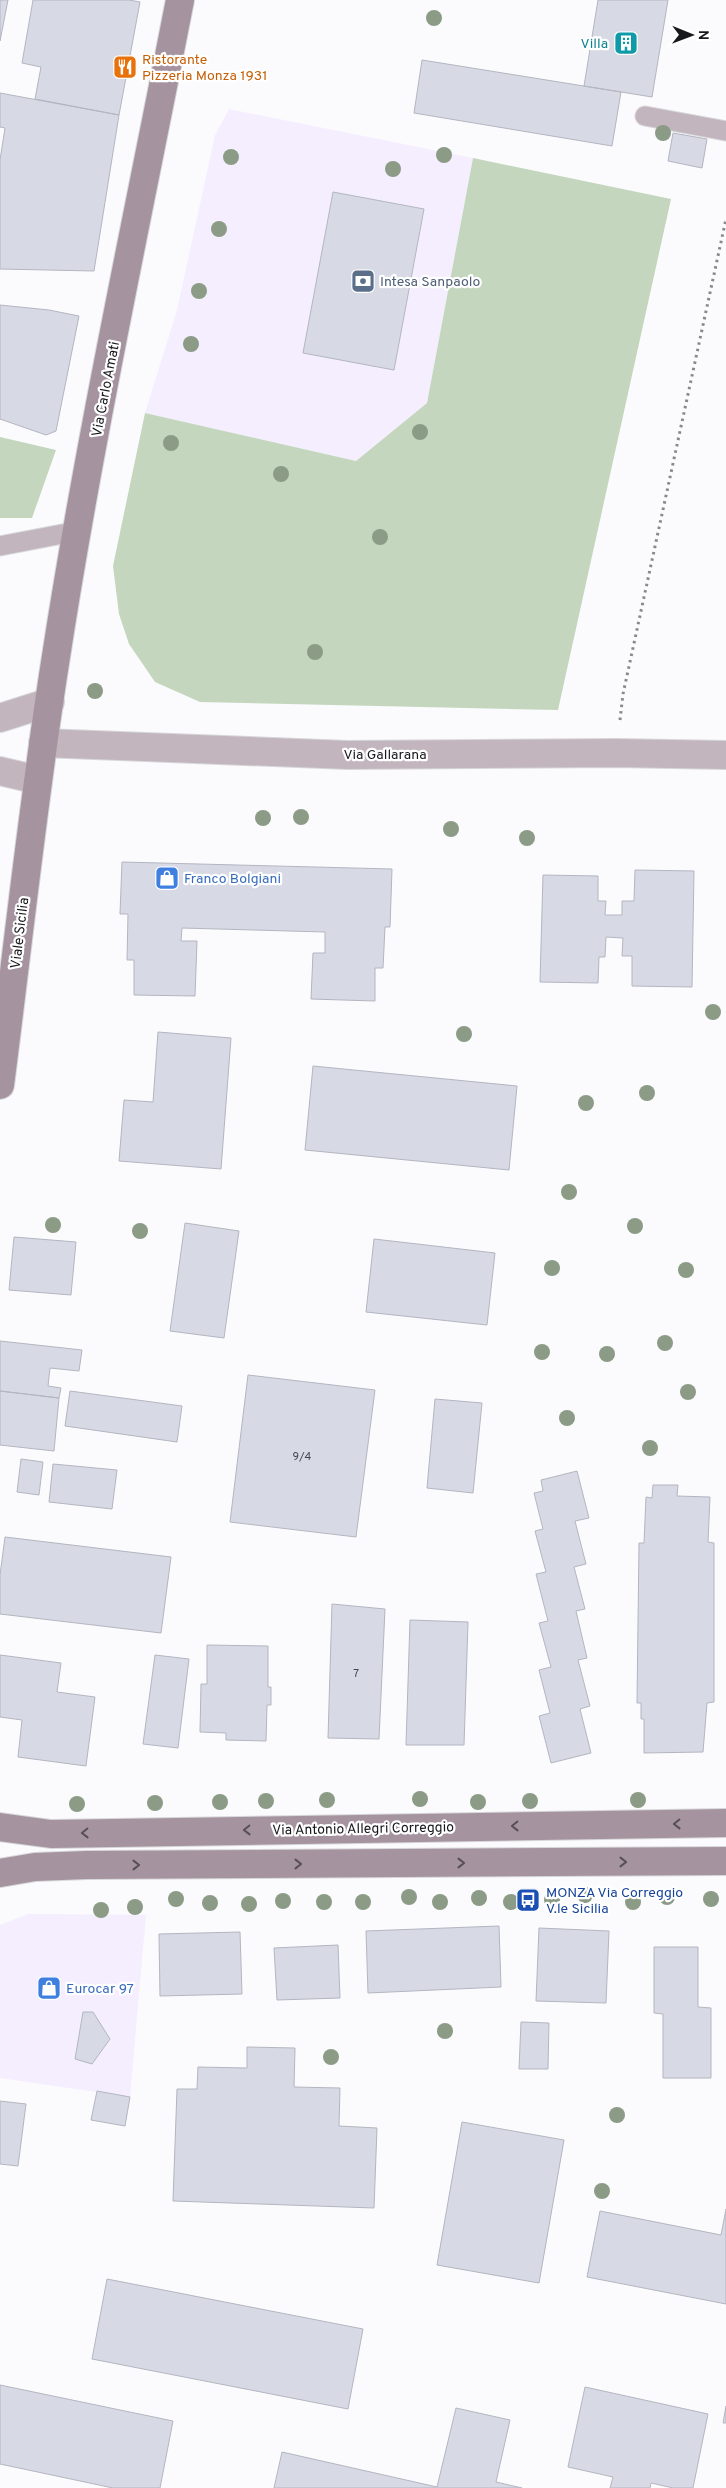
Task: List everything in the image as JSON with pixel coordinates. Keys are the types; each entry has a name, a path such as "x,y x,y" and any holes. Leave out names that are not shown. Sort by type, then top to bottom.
{"street":[{"name":"Via Carlo Amati","path":"38,780 78,532 180,0"},
{"path":"0,718 50,702"},
{"name":"Via Gallarana","path":"44,743 348,755 726,754"},
{"path":"0,771 38,780"},
{"name":"Viale Sicilia","path":"0,1085 38,780"},
{"name":"Via Antonio Allegri Correggio","path":"0,1827 51,1834 726,1823"},
{"path":"0,1873 35,1867 87,1865 726,1862"}],"lane":[{"path":"645,116 726,131"},
{"path":"0,546 78,532"}],"path":[{"path":"616,753 623,694 726,219"}],"shaded area":[{"path":"229,109 473,158 427,403 356,461 145,413 177,310 215,135"},
{"path":"28,1914 146,1915 130,2097 0,2078 0,1925"}],"green space":[{"path":"473,158 671,199 558,710 200,702 155,682 129,644 119,614 113,566 145,413 356,461 427,403"},
{"path":"0,437 56,450 32,518 0,518"}],"building":[{"path":"0,0 8,0 0,41"},
{"path":"33,0 129,0 140,2 119,115 35,99 41,67 22,63"},
{"name":"Villa","path":"598,0 668,0 652,97 584,86"},
{"path":"422,60 621,92 612,146 414,113"},
{"path":"0,93 119,115 94,271 0,269 0,160 5,128 0,127"},
{"path":"673,133 707,139 702,168 668,161"},
{"name":"Intesa Sanpaolo","path":"333,192 424,209 394,370 303,353"},
{"path":"0,305 49,310 79,316 56,431 46,435 0,419"},
{"path":"122,862 392,869 390,927 385,927 383,968 375,968 375,1001 311,999 313,953 325,953 325,932 182,928 181,941 197,941 195,996 134,995 134,960 127,960 128,914 120,914"},
{"path":"635,870 694,871 692,987 632,986 632,956 622,956 623,938 606,937 605,957 599,957 598,983 540,982 543,875 598,876 598,901 606,901 605,915 622,915 622,901 634,901"},
{"path":"158,1032 231,1038 221,1169 119,1161 124,1100 153,1102"},
{"path":"313,1066 517,1086 509,1170 305,1150"},
{"path":"185,1223 239,1231 224,1338 170,1331"},
{"path":"14,1237 76,1242 71,1295 9,1290"},
{"path":"374,1239 495,1253 487,1325 366,1312"},
{"path":"0,1341 82,1350 79,1371 50,1368 48,1386 61,1388 59,1398 0,1391"},
{"path":"248,1375 375,1390 356,1537 230,1522"},
{"path":"0,1391 59,1398 54,1451 0,1445"},
{"path":"70,1391 182,1406 177,1442 65,1426"},
{"path":"435,1399 482,1403 473,1493 427,1488"},
{"path":"21,1459 43,1462 39,1495 17,1492"},
{"path":"53,1464 117,1470 112,1509 49,1502"},
{"path":"577,1471 589,1518 575,1521 586,1564 574,1567 585,1609 576,1611 587,1658 578,1660 590,1706 580,1709 591,1753 551,1763 539,1716 550,1713 539,1670 551,1667 539,1623 548,1621 536,1574 546,1572 535,1531 543,1529 534,1493 543,1491 541,1480"},
{"path":"653,1485 678,1485 677,1496 710,1497 708,1542 714,1543 714,1702 707,1703 703,1752 644,1753 644,1719 641,1719 641,1703 637,1703 639,1543 644,1543 646,1497 652,1498"},
{"path":"5,1537 171,1557 161,1633 0,1614 0,1575"},
{"path":"332,1604 385,1609 379,1739 328,1738"},
{"path":"410,1620 468,1622 464,1745 406,1745"},
{"path":"207,1645 268,1646 268,1687 271,1687 271,1705 267,1705 266,1741 226,1740 226,1733 200,1732 201,1684 207,1684"},
{"path":"0,1655 61,1663 57,1692 95,1697 86,1766 18,1757 22,1720 0,1717"},
{"path":"155,1655 189,1659 178,1748 143,1744"},
{"path":"499,1926 501,1987 368,1993 366,1931"},
{"path":"539,1928 609,1931 606,2003 536,2001"},
{"path":"240,1932 242,1994 160,1996 159,1934"},
{"path":"338,1945 340,1998 277,2000 274,1948"},
{"path":"654,1947 698,1947 698,2007 711,2008 711,2078 663,2078 663,2014 654,2013"},
{"path":"83,2012 93,2012 110,2039 92,2064 75,2059"},
{"path":"521,2022 549,2023 548,2069 519,2069"},
{"path":"247,2047 295,2048 294,2087 340,2088 339,2126 377,2128 374,2208 173,2201 177,2089 197,2089 198,2067 247,2068"},
{"path":"97,2091 130,2097 125,2126 91,2120"},
{"path":"0,2101 26,2104 18,2166 0,2164"},
{"path":"462,2122 564,2140 539,2283 437,2265"},
{"path":"726,2209 726,2304 587,2277 600,2211 721,2235"},
{"path":"107,2279 363,2329 348,2409 92,2359"},
{"path":"0,2385 173,2421 160,2488 113,2488 0,2464"},
{"path":"585,2387 708,2414 693,2488 673,2488 651,2483 650,2488 610,2488 613,2477 568,2467"},
{"path":"726,2406 726,2423 723,2423"},
{"path":"456,2408 510,2420 496,2482 522,2488 274,2488 282,2452 437,2487"}],"place":[{"name":"Villa","path":"626,43"},
{"name":"Ristorante Pizzeria Monza 1931","path":"125,67"},
{"name":"Intesa Sanpaolo","path":"363,281"},
{"name":"Franco Bolgiani","path":"167,878"},
{"name":"MONZA Via Correggio V.le Sicilia","path":"528,1900"},
{"name":"Eurocar 97","path":"49,1988"}]}
